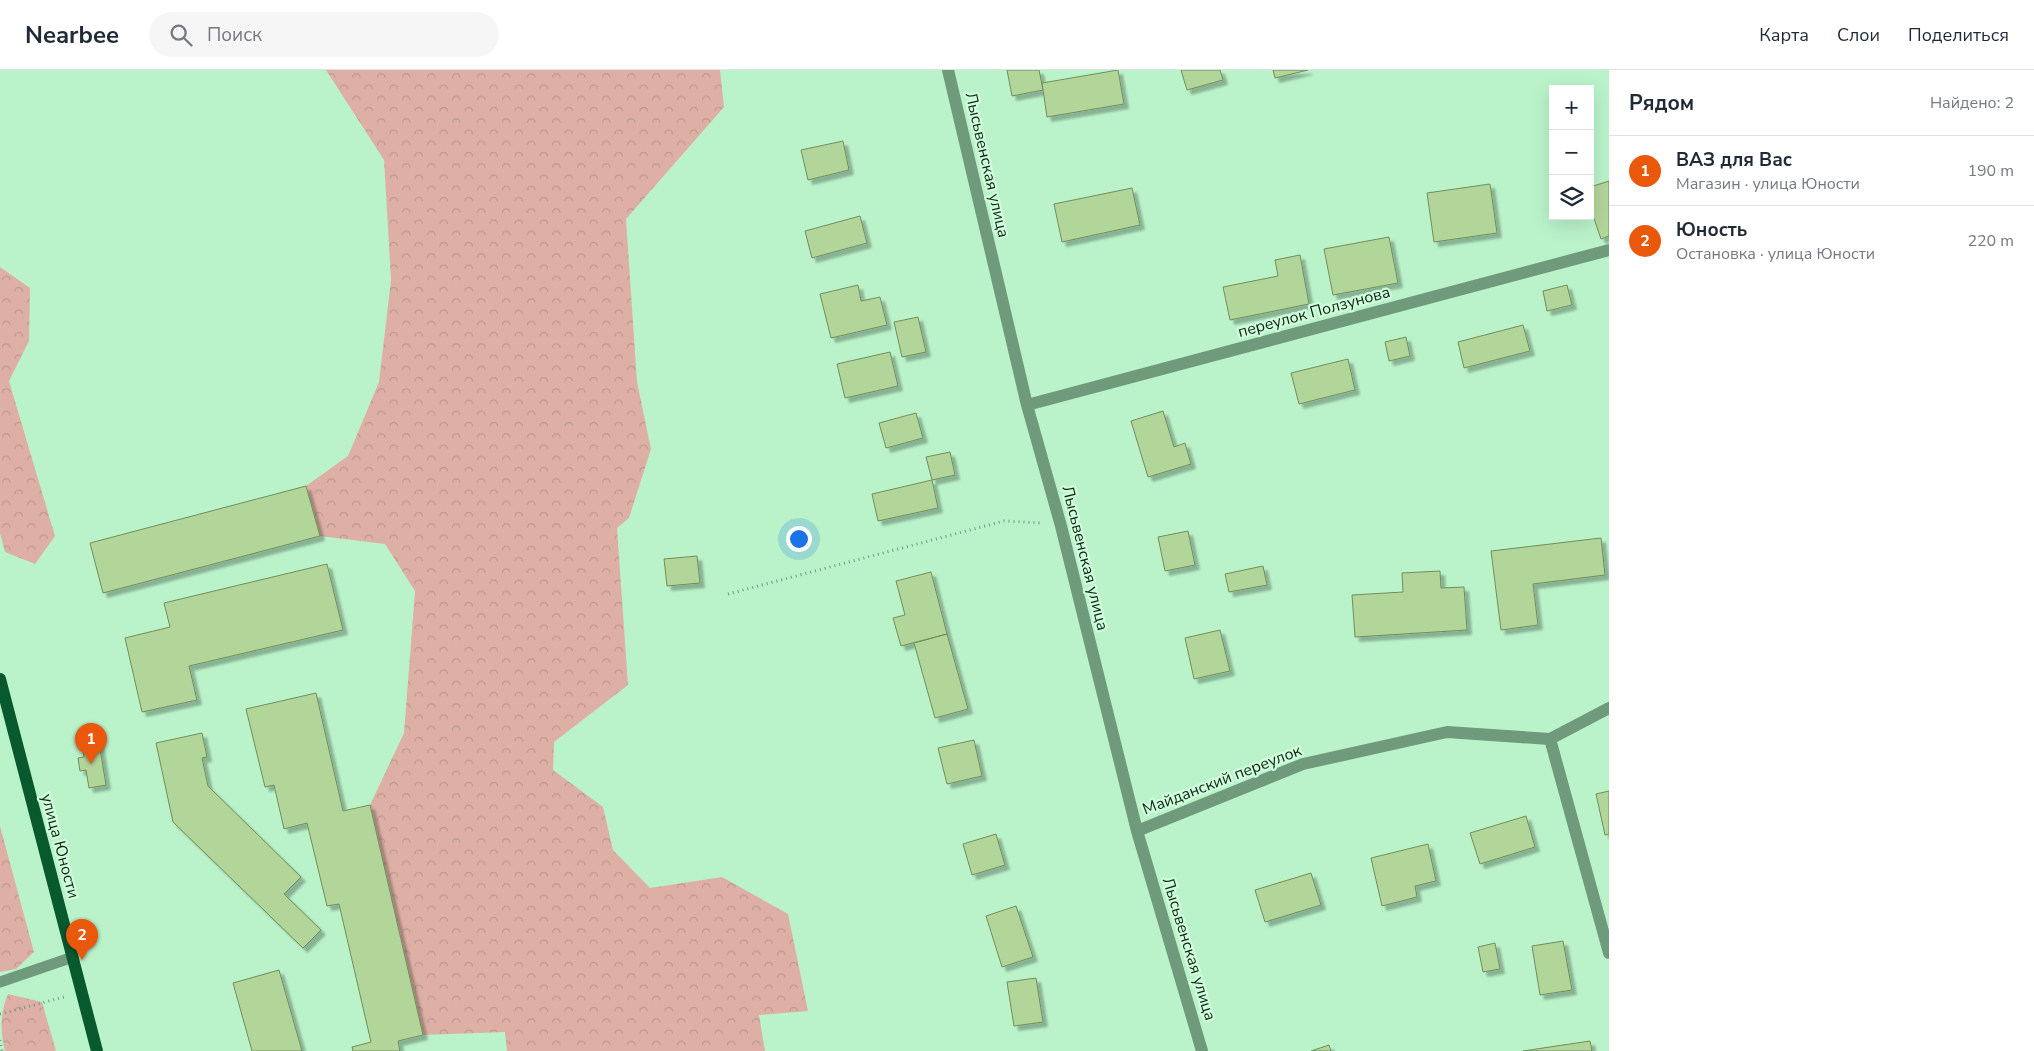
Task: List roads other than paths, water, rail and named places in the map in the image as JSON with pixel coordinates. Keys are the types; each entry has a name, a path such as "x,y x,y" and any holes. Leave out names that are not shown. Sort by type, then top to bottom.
{"main road":[{"name":"улица Юности","path":"0,679 97,1051"}],"street":[{"name":"Лысьвенская улица","path":"950,71 1027,405 1061,526 1136,831 1202,1051"},
{"name":"переулок Ползунова","path":"1027,405 1609,250"},
{"path":"1609,708 1550,739 1609,953"},
{"name":"Майданский переулок","path":"1136,831 1303,764 1437,734 1447,732 1550,739"}],"lane":[{"path":"0,982 73,958"}],"place":[{"name":"ВАЗ для Вас","path":"91,764"},
{"name":"Юность","path":"82,960"}]}
